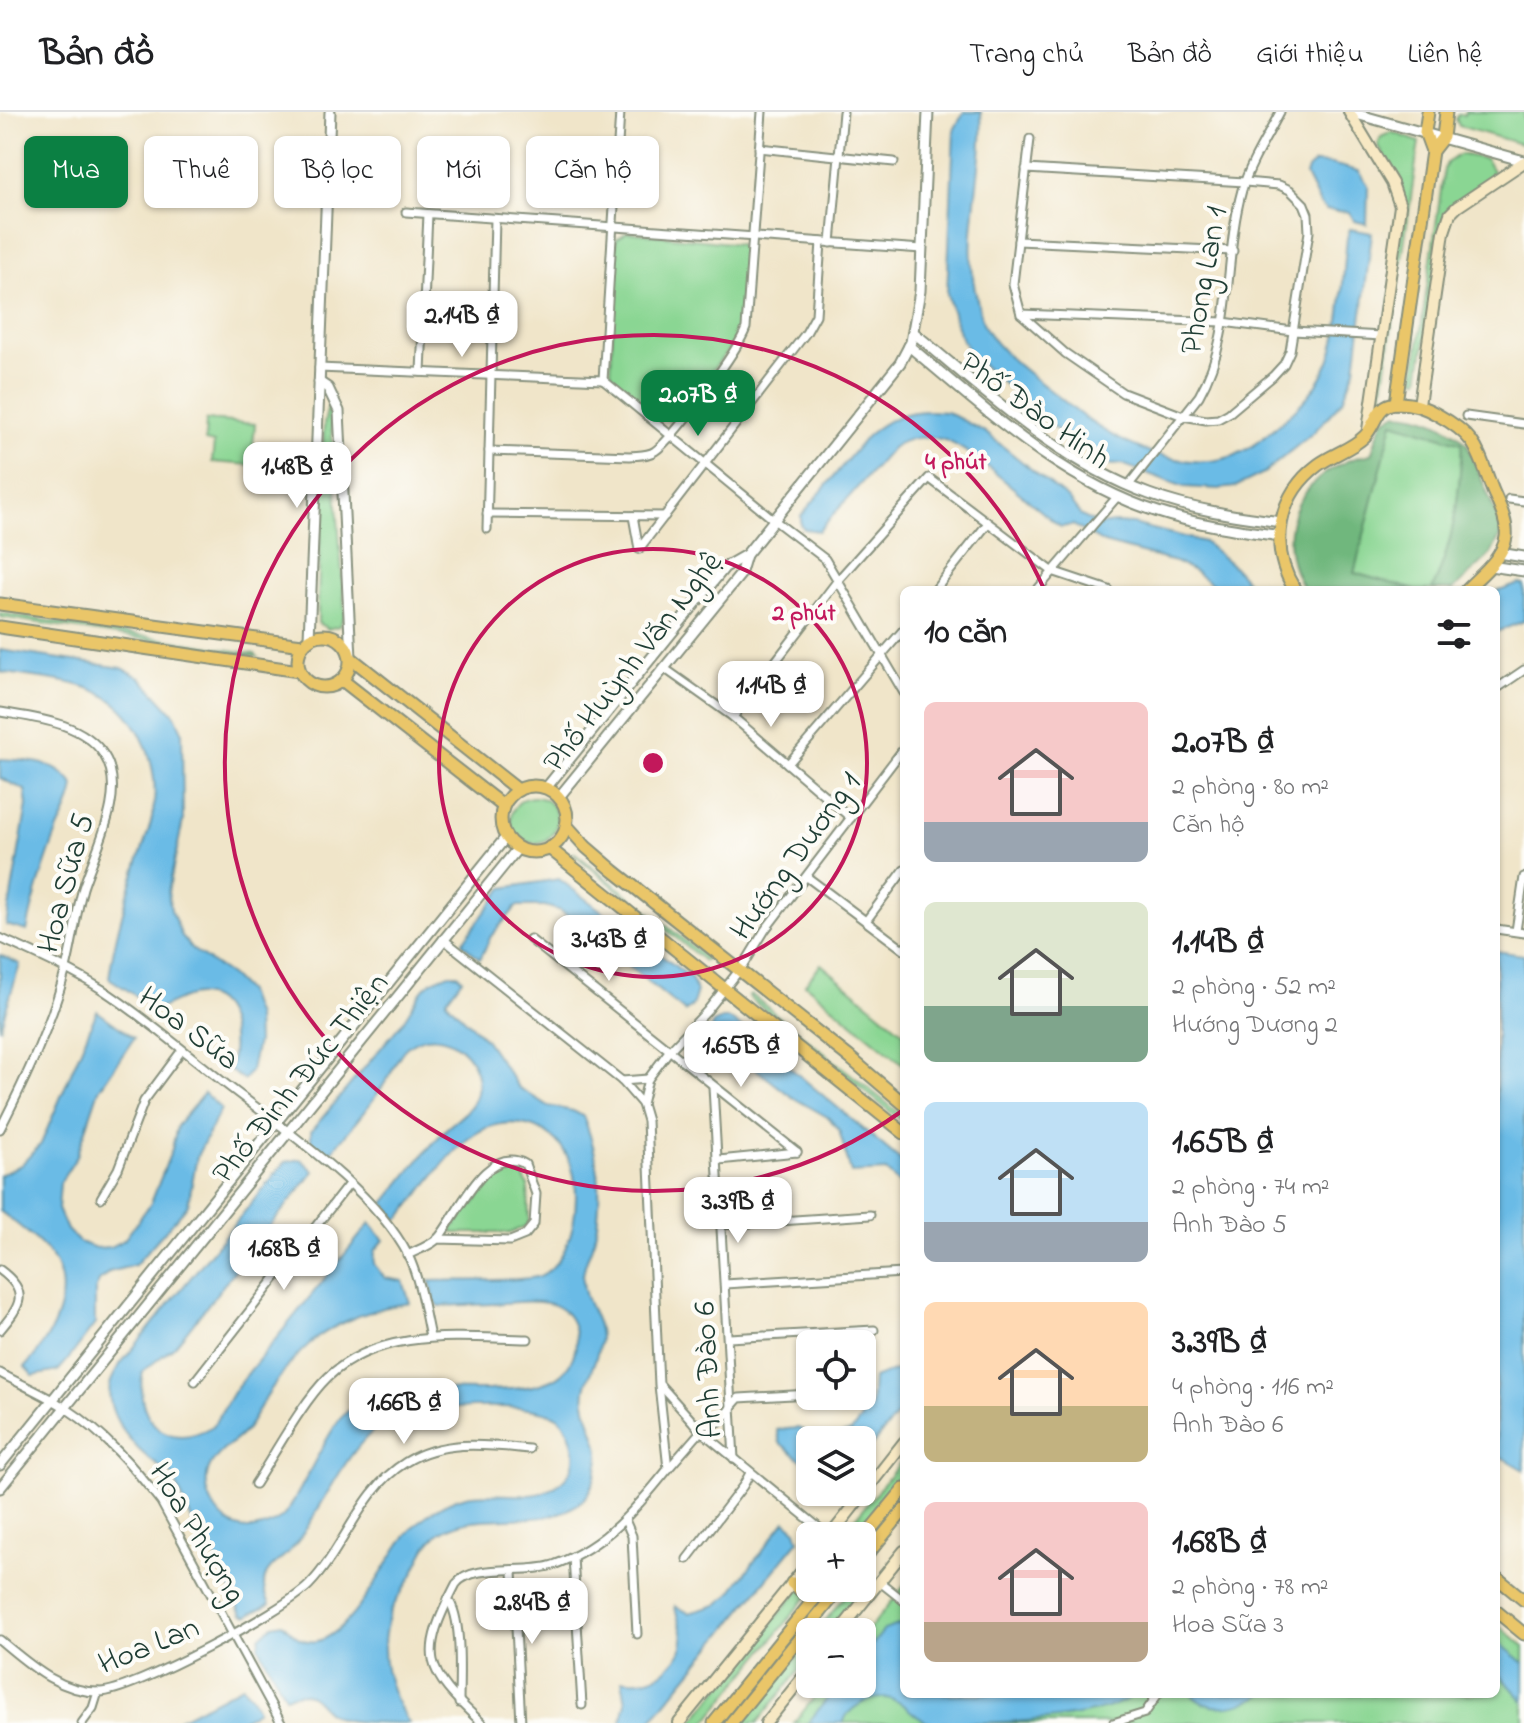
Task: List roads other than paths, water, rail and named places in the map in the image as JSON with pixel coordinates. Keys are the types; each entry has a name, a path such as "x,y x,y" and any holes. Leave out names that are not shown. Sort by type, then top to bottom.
{"main road":[{"path":"1349,112 1392,183 1399,201 1368,432"},
{"path":"1396,403 1432,151 1425,132 1428,112"},
{"path":"1432,151 1443,137 1446,112"},
{"path":"1419,405 1444,232 1450,214 1524,161"},
{"path":"1293,586 1281,557 1281,522 1288,499 1307,474 1355,444 1368,432 1382,408 1396,403 1419,405 1458,426 1475,445 1504,518 1506,538 1490,566 1470,586"},
{"path":"0,604 306,642 322,635 337,638 346,646 351,658 518,790"},
{"path":"0,627 299,671"},
{"path":"306,642 297,657 299,671 308,682 319,687 331,686 342,680 349,670 351,658"},
{"path":"342,680 503,806"},
{"path":"532,786 546,788 559,797 566,810 566,825 560,839 549,848 533,852 518,848 506,837 501,821 503,806 518,790 532,786"},
{"path":"566,825 605,863 900,1101"},
{"path":"549,848 900,1130"},
{"path":"841,1522 900,1447"},
{"path":"876,1523 900,1494"},
{"path":"876,1544 900,1515"},
{"path":"850,1618 900,1556"},
{"path":"679,1723 796,1578"},
{"path":"1500,1580 1524,1600"},
{"path":"792,1583 796,1586"},
{"path":"714,1723 812,1602"},
{"path":"1500,1614 1524,1634"},
{"path":"731,1723 796,1651"},
{"path":"766,1723 796,1686"}],"street":[{"path":"306,642 330,112"},
{"path":"603,380 620,112"},
{"path":"489,451 630,456 650,454 670,435 742,340 746,328 762,112"},
{"path":"831,243 843,112"},
{"name":"Phong Lan 1","path":"1128,486 1208,380 1223,322 1245,182 1280,112"},
{"path":"1349,112 1524,161"},
{"name":"Phố Huỳnh Văn Nghệ","path":"546,788 725,567 746,555 890,378 909,346 920,291 928,113"},
{"path":"1026,169 1245,182 1279,185 1290,190 1304,204 1309,232 1290,351 1284,364 1229,413 1218,419 1206,420 1183,416 1123,393 1065,353 1021,314 1013,284 1026,169 1030,139"},
{"path":"759,148 894,162"},
{"path":"406,212 922,249"},
{"path":"421,372 428,214"},
{"path":"487,529 495,219"},
{"path":"1018,241 1233,251"},
{"path":"633,516 639,549 797,347 816,315 821,242"},
{"path":"1021,314 1223,322 1293,331 1382,336"},
{"name":"Phố Đào Hinh","path":"913,332 1034,431 1093,469 1165,500 1281,522"},
{"name":"Phố Đào Hinh","path":"909,346 1017,435 1086,482 1160,513 1280,536"},
{"path":"319,368 603,380 825,559 900,686"},
{"path":"319,382 328,388 339,411 351,658"},
{"path":"1466,416 1524,424"},
{"path":"1086,482 1093,469"},
{"path":"733,717 838,580 929,478 1052,571 1097,586"},
{"path":"1040,586 1117,497"},
{"path":"1509,499 1524,501"},
{"path":"1160,513 1165,500"},
{"path":"487,514 665,516"},
{"path":"938,586 988,523"},
{"path":"1499,553 1524,557"},
{"name":"Phố Huỳnh Văn Nghệ","path":"559,797 740,575 746,555"},
{"path":"1490,566 1524,571"},
{"path":"788,764 900,634"},
{"path":"664,668 733,717 851,818"},
{"path":"1500,686 1524,670"},
{"name":"Hoa Sữa 5","path":"0,712 64,725 94,743 111,771 112,802 82,891 66,969 47,1030 0,1129"},
{"name":"Hướng Dương 1","path":"648,1079 669,1051 707,1011 900,753"},
{"name":"Phố Đinh Đức Thiện","path":"0,1465 506,837"},
{"name":"Phố Đinh Đức Thiện","path":"0,1488 518,848"},
{"path":"807,877 900,947"},
{"path":"866,921 900,877"},
{"path":"1500,930 1520,932 1524,877"},
{"path":"452,904 464,913"},
{"name":"Hoa Sữa","path":"0,938 104,991 349,1184 382,1217 407,1255 416,1274 430,1337"},
{"path":"443,939 622,1081 642,1104"},
{"path":"530,939 797,1152 719,1160"},
{"path":"101,1198 118,1169 144,1101 182,1050"},
{"path":"622,1081 648,1079 642,1104 648,1134 659,1385 668,1469"},
{"name":"Anh Đào 6","path":"713,1087 734,1459"},
{"path":"407,1255 438,1239 510,1241 525,1235 534,1224 536,1194 525,1164 516,1159 506,1159 489,1168 465,1197 438,1239"},
{"path":"195,1381 349,1184"},
{"path":"721,1225 870,1215"},
{"path":"0,1270 14,1280 20,1292 19,1303 0,1330"},
{"path":"725,1284 900,1273"},
{"path":"729,1338 796,1334"},
{"path":"255,1484 316,1391 341,1367 374,1350 430,1337 528,1339"},
{"name":"Hoa Phượng","path":"0,1373 66,1408 138,1472 161,1502 281,1723"},
{"path":"659,1385 701,1431 812,1522"},
{"path":"694,1423 712,1426 721,1423 739,1398 796,1395"},
{"path":"482,1723 459,1704 445,1687 437,1673 431,1647 433,1634 456,1584 467,1574 553,1566 614,1532 701,1431"},
{"name":"Hoa Lan","path":"0,1640 52,1680 98,1692 113,1691 232,1634 290,1602 309,1585 335,1553 371,1495 405,1463 459,1444 529,1449"},
{"path":"687,1559 750,1473"},
{"path":"625,1520 632,1536 637,1634"},
{"path":"573,1557 582,1705"},
{"path":"513,1571 521,1723"},
{"path":"880,1582 900,1598"},
{"path":"448,1599 454,1607 457,1625 459,1704"},
{"path":"82,1723 93,1708 98,1692"},
{"path":"1113,1723 1145,1713 1155,1698"}],"water":[{"path":"964,112 981,112 971,251 983,322 1002,350 1088,420 1130,444 1177,459 1223,459 1253,446 1304,400 1325,370 1339,323 1350,229 1372,233 1355,369 1343,400 1314,432 1264,473 1235,487 1219,489 1184,487 1122,464 1111,465 1057,430 970,354 959,333 947,294 954,130"},
{"path":"1314,163 1359,171 1368,185 1367,224 1355,221 1349,212 1326,210 1320,204 1306,176"},
{"path":"947,412 985,432 1068,499 1081,516 1100,525 1133,524 1204,542 1251,586 1215,586 1175,562 1104,543 1073,525 1061,527 968,453 935,438 910,439 893,447 819,531 804,529 801,516 867,436 881,425 911,413"},
{"path":"1524,585 1524,621 1500,630 1500,591"},
{"path":"0,650 122,668 141,678 175,715 182,731 183,821 168,892 171,910 182,937 192,949 231,976 247,992 256,1017 257,1042 251,1070 244,1080 229,1070 232,1035 230,1023 218,1003 209,997 192,995 156,1009 109,978 120,921 149,829 155,799 150,760 135,725 123,710 91,689 0,672"},
{"path":"0,759 50,766 74,785 69,806 42,873 27,931 6,925 27,805 25,790 0,778"},
{"path":"559,879 691,978 697,992 692,1006 685,1012 561,911 545,906 517,906 491,936 480,959 462,943 503,888"},
{"path":"1500,952 1524,955 1524,1470 1500,1456"},
{"path":"0,955 20,964 0,1029"},
{"path":"458,974 462,979 446,1001 485,1039 518,1087 548,1106 583,1116 589,1131 599,1177 599,1208 583,1281 600,1338 584,1395 599,1459 589,1493 570,1509 539,1518 472,1521 447,1529 434,1538 395,1603 384,1642 390,1684 409,1723 345,1720 328,1712 312,1696 297,1693 285,1696 259,1647 260,1637 273,1625 282,1623 301,1639 315,1641 330,1636 358,1608 410,1531 444,1504 478,1494 530,1495 554,1487 569,1473 574,1460 571,1439 563,1422 547,1413 526,1409 473,1407 418,1412 383,1423 357,1448 295,1545 269,1571 264,1586 270,1604 247,1616 242,1614 204,1532 193,1523 172,1474 138,1449 120,1425 113,1412 110,1385 121,1363 285,1162 301,1159 314,1171 175,1346 143,1371 141,1392 152,1422 169,1434 181,1436 213,1426 235,1389 370,1223 384,1240 375,1251 374,1264 385,1278 403,1281 410,1303 372,1311 336,1326 314,1340 287,1368 248,1427 218,1455 207,1475 213,1506 228,1522 252,1529 282,1517 340,1419 371,1397 410,1389 483,1390 531,1386 550,1380 564,1371 573,1358 576,1343 570,1319 563,1310 530,1301 439,1306 430,1281 532,1278 552,1267 569,1240 576,1189 569,1160 552,1137 528,1125 515,1123 488,1128 475,1134 455,1151 398,1220 384,1203 431,1145 474,1101 478,1086 476,1072 460,1048 435,1038 421,1039 407,1047 374,1098 328,1156 311,1141 311,1131 402,1023 423,989 432,981"},
{"path":"97,1011 134,1038 99,1090 77,1156 60,1183 58,1209 67,1230 79,1242 96,1248 110,1247 124,1240 151,1203 172,1149 177,1126 204,1093 221,1109 197,1156 188,1205 135,1265 109,1272 99,1281 95,1291 95,1324 58,1371 33,1376 25,1367 53,1327 61,1296 61,1281 47,1251 0,1211 0,1175 21,1165 41,1144"},
{"path":"729,1019 740,1026 900,1160 900,1185 886,1171 851,1173 839,1130 829,1118 792,1097 713,1036 710,1031 713,1023"},
{"path":"900,1368 900,1412 876,1440 876,1426 855,1426 867,1410 876,1410 876,1377"},
{"path":"796,1428 796,1456 780,1443 777,1430"},
{"path":"785,1521 796,1530 796,1544 649,1723 621,1723 626,1702 622,1680 654,1677 677,1658 683,1637 675,1606 689,1613 717,1605 728,1596"},
{"path":"900,1624 900,1698 1128,1698 1099,1710 1052,1719 930,1723 897,1701 876,1698 876,1640 884,1630"},
{"path":"1500,1643 1524,1663 1524,1702 1500,1675"},
{"path":"242,1686 251,1695 258,1710 237,1723 172,1723"},
{"path":"828,1698 876,1698 854,1708 843,1723 808,1723"},
{"path":"1196,1698 1254,1698 1226,1706 1207,1705"}]}
